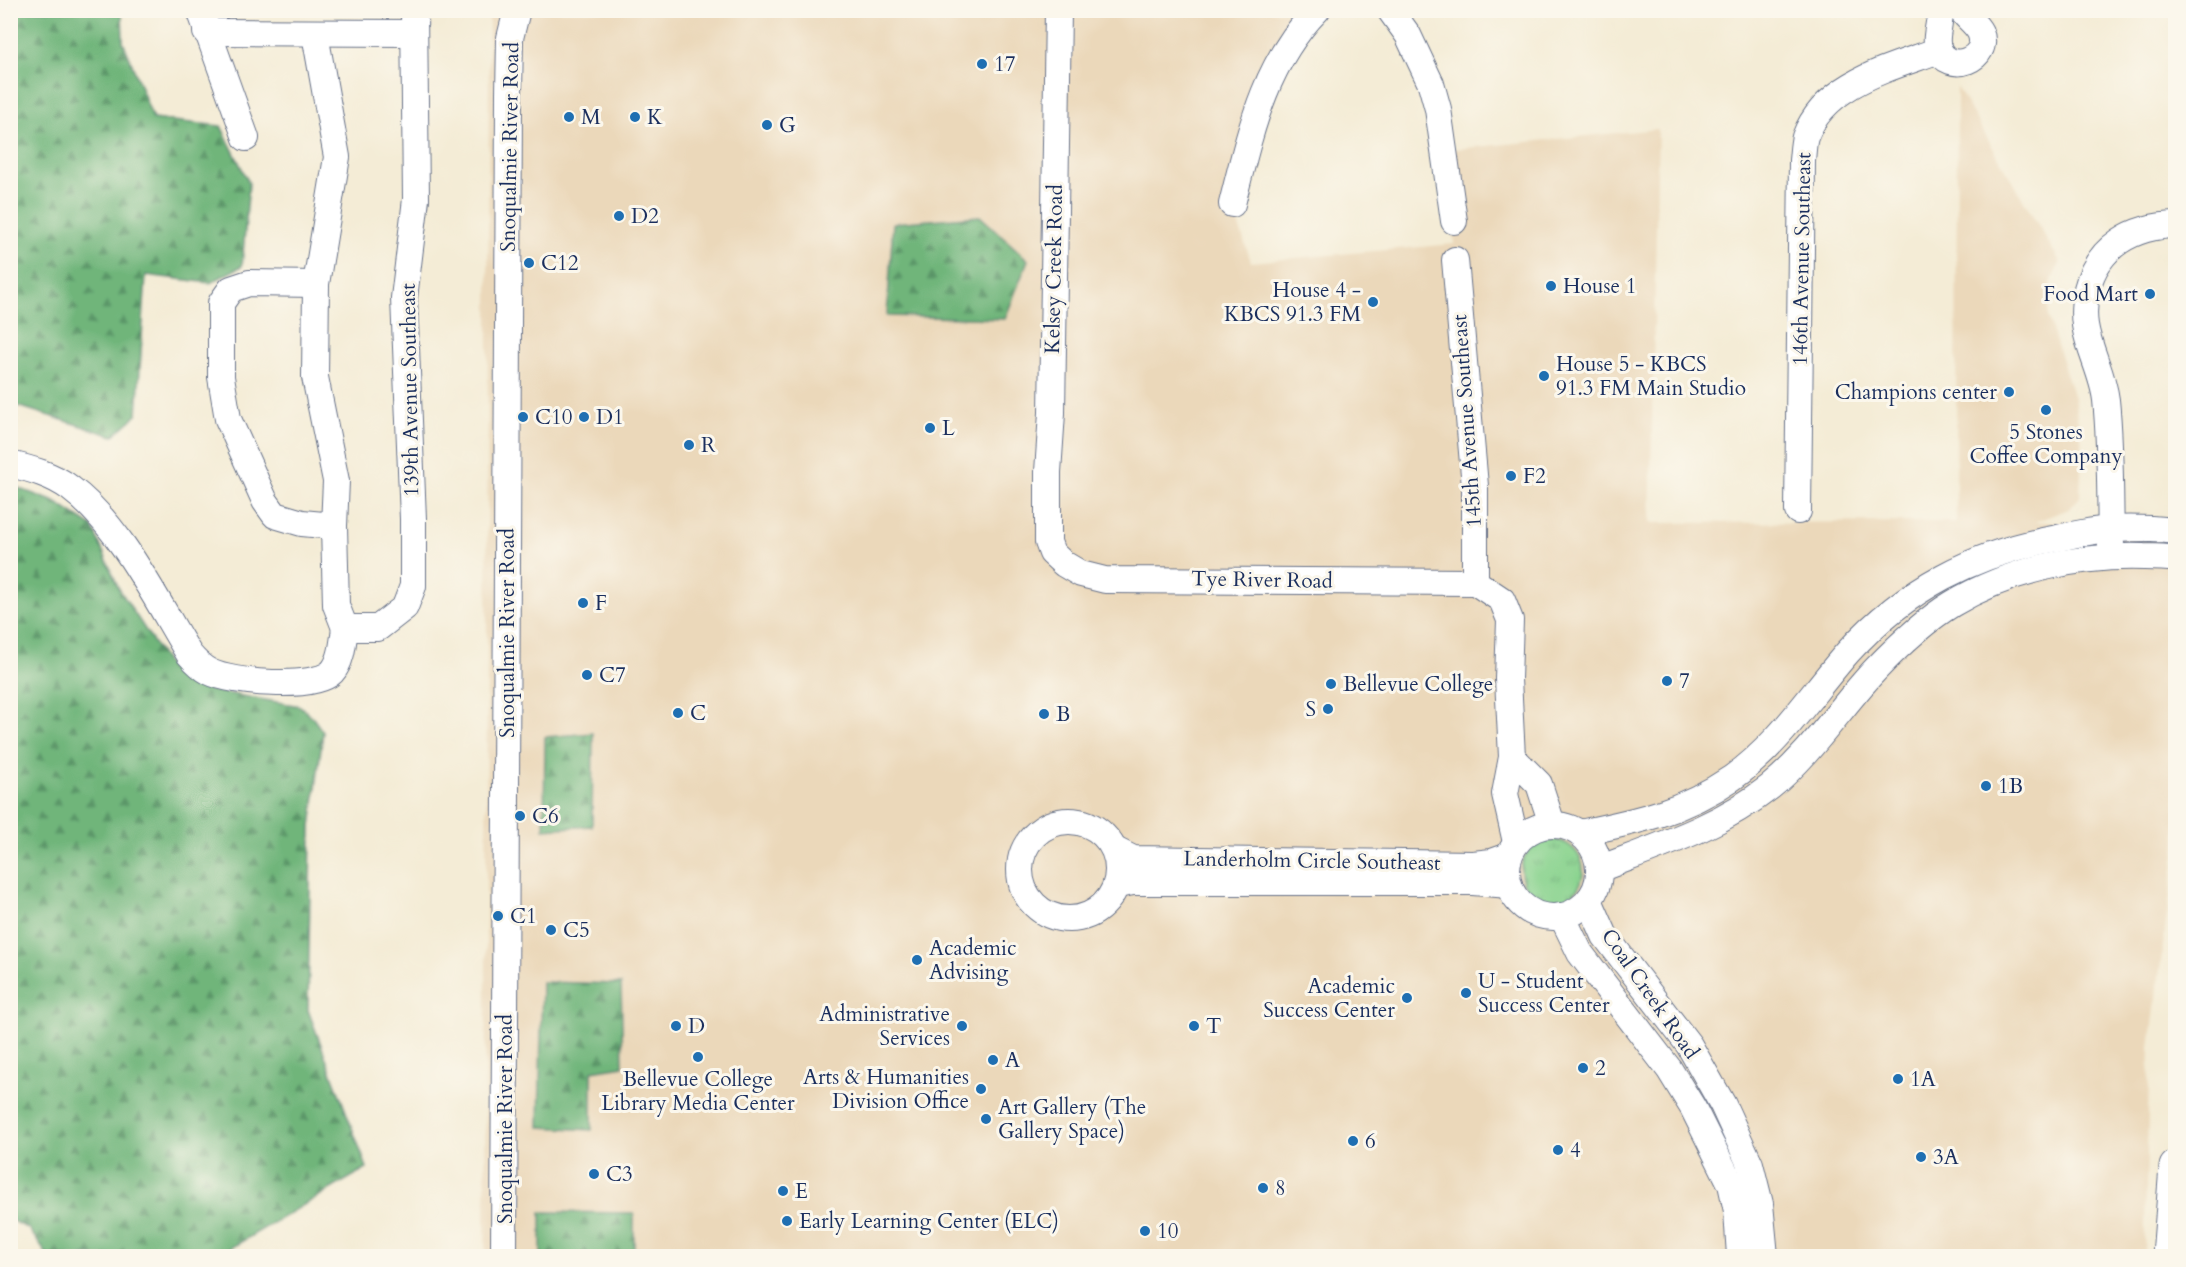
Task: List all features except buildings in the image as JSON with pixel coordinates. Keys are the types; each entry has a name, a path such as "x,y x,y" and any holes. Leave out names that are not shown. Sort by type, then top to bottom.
{"highway":[{"path":"2169,1257 2175,1167"}],"street":[{"name":"Snoqualmie River Road","path":"504,1257 508,105 510,38 517,10"},
{"name":"Kelsey Creek Road","path":"1047,527 1052,413 1058,10"},
{"path":"1232,204 1249,137 1274,68 1298,29 1317,10"},
{"path":"1390,10 1408,34 1431,84 1438,109 1454,221"},
{"path":"1940,10 1938,50 1943,57 1959,64 1970,61 1980,49 1982,41 1980,32 1961,10"},
{"name":"139th Avenue Southeast","path":"246,138 203,21 315,34 414,22 416,199 404,298 413,519 413,586 405,607 378,628 345,628"},
{"path":"10,464 51,477 69,487 92,506 122,544 196,663 210,672 237,679 292,683 311,682 332,672 339,661 345,628 336,605 334,526 336,481 315,377 316,284 337,157 315,34"},
{"name":"146th Avenue Southeast","path":"1798,511 1804,139 1817,116 1837,94 1859,80 1938,50"},
{"path":"2111,556 2107,405 2101,374 2085,328 2083,311 2094,270 2105,251 2116,241 2133,232 2152,227 2175,225"},
{"name":"145th Avenue Southeast","path":"1455,260 1475,486 1476,582"},
{"path":"316,284 249,283 231,289 221,303 221,377 228,420 265,501 275,514 302,523 334,526"},
{"name":"Tye River Road","path":"1047,527 1048,542 1052,553 1064,564 1081,574 1105,580 1476,582"},
{"path":"1580,833 1644,820 1674,810 1732,778 1765,751 1787,728 1849,652 1898,604 1955,569 2027,543 2111,529 2175,531"},
{"path":"1599,869 1696,832 1738,810 1771,786 1791,769 1894,651 1921,626 1953,604 1989,586 2025,572 2068,562 2111,556 2175,559"},
{"path":"1476,582 1502,600 1510,620 1508,679 1512,757 1505,794 1512,849 1506,871 1509,885 1517,900 1529,911 1545,916 1562,916 1576,911 1588,900 1598,880 1599,869 1597,855 1580,833 1562,825 1552,824 1539,827 1526,833 1512,849"},
{"path":"1512,757 1539,784 1552,824"},
{"path":"1064,820 1082,822 1099,829 1115,850 1119,868 1117,885 1104,905 1092,914 1064,919 1050,915 1037,908 1028,897 1022,883 1020,869 1023,851 1033,836 1047,825 1064,820"},
{"name":"Landerholm Circle Southeast","path":"1115,850 1133,859 1473,864 1492,862 1512,849"},
{"name":"Landerholm Circle Southeast","path":"1117,885 1133,882 1473,882 1509,885"},
{"name":"Coal Creek Road","path":"1588,900 1605,936 1689,1046 1723,1105 1750,1164 1760,1204 1765,1257"},
{"name":"Coal Creek Road","path":"1562,916 1580,953 1669,1069 1693,1108 1731,1184 1737,1211 1740,1257"}],"shaded area":[{"name":"Bellevue College","path":"489,11 1317,11 1298,29 1232,204 1251,262 1454,244 1446,150 1658,129 1650,523 1956,522 1957,87 2060,262 2051,283 2048,317 2074,398 2082,444 2080,497 2069,509 2034,522 2175,522 2176,844 2150,1047 2144,1256 485,1256"}],"green space":[{"path":"11,10 122,11 123,41 153,119 221,126 249,183 242,266 210,283 146,275 137,415 113,436 18,406 11,407"},
{"path":"980,216 1028,260 1005,319 887,316 893,223"},
{"path":"10,485 55,502 92,526 119,589 166,662 209,690 300,706 323,732 311,827 308,1010 367,1168 222,1253 224,1256 48,1256 29,1229 11,1220"},
{"path":"593,733 592,826 544,829 545,737"},
{"path":"1552,840 1574,849 1583,871 1574,893 1552,902 1530,893 1521,871 1530,849"},
{"path":"542,982 621,984 623,1066 592,1071 592,1130 539,1127"},
{"path":"541,1212 634,1213 634,1256 541,1256"}],"place":[{"name":"17","path":"982,64"},
{"name":"M","path":"569,117"},
{"name":"K","path":"635,117"},
{"name":"G","path":"767,125"},
{"name":"D2","path":"619,216"},
{"name":"C12","path":"529,263"},
{"name":"House 1","path":"1551,286"},
{"name":"Food Mart","path":"2150,294"},
{"name":"House 4 - KBCS 91.3 FM","path":"1373,302"},
{"name":"House 5 - KBCS 91.3 FM Main Studio","path":"1544,376"},
{"name":"Champions center","path":"2009,392"},
{"name":"5 Stones Coffee Company","path":"2046,410"},
{"name":"C10","path":"523,417"},
{"name":"D1","path":"584,417"},
{"name":"L","path":"930,428"},
{"name":"R","path":"689,445"},
{"name":"F2","path":"1511,476"},
{"name":"F","path":"583,603"},
{"name":"C7","path":"587,675"},
{"name":"7","path":"1667,681"},
{"name":"Bellevue College","path":"1331,684"},
{"name":"S","path":"1328,709"},
{"name":"C","path":"678,713"},
{"name":"B","path":"1044,714"},
{"name":"1B","path":"1986,786"},
{"name":"C6","path":"520,816"},
{"name":"C1","path":"498,916"},
{"name":"C5","path":"551,930"},
{"name":"Academic Advising","path":"917,960"},
{"name":"U - Student Success Center","path":"1466,993"},
{"name":"Academic Success Center","path":"1407,998"},
{"name":"D","path":"676,1026"},
{"name":"Administrative Services","path":"962,1026"},
{"name":"T","path":"1194,1026"},
{"name":"Bellevue College Library Media Center","path":"698,1057"},
{"name":"A","path":"993,1060"},
{"name":"2","path":"1583,1068"},
{"name":"1A","path":"1898,1079"},
{"name":"Arts & Humanities Division Office","path":"981,1089"},
{"name":"Art Gallery (The Gallery Space)","path":"986,1119"},
{"name":"6","path":"1353,1141"},
{"name":"4","path":"1558,1150"},
{"name":"3A","path":"1921,1157"},
{"name":"C3","path":"594,1174"},
{"name":"8","path":"1263,1188"},
{"name":"E","path":"783,1191"},
{"name":"Early Learning Center (ELC)","path":"787,1221"},
{"name":"10","path":"1145,1231"}]}
